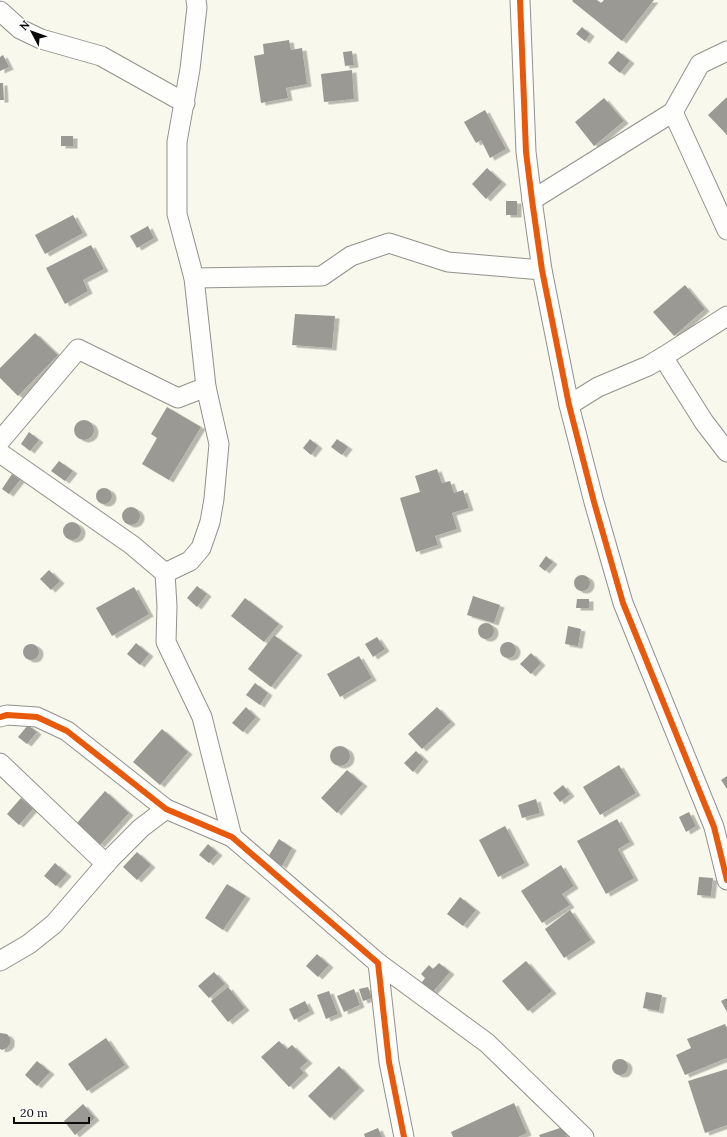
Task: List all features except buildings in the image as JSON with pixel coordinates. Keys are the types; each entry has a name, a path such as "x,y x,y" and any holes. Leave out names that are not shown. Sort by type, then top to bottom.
{"street":[{"path":"165,573 190,561 201,548 210,522 214,499 219,444 206,387 194,278 177,214 177,142 190,69 197,7 196,0"},
{"path":"520,0 526,152 542,270 569,404 594,502 623,603 714,826 727,880"},
{"path":"0,11 20,29 41,39 101,56 185,103"},
{"path":"532,200 673,112 700,64 727,51"},
{"path":"673,112 727,230"},
{"path":"194,278 322,276 351,256 389,243 448,262 542,270"},
{"path":"569,404 598,387 648,366 727,316"},
{"path":"0,441 78,349 178,398 206,387"},
{"path":"663,357 704,422 727,452"},
{"path":"0,453 132,545 165,573 167,606 166,642 202,716 232,837"},
{"path":"0,717 37,717 66,731 166,808 232,837 378,964 487,1043 584,1137"},
{"path":"0,763 106,864"},
{"path":"0,961 29,944 54,924 106,864 141,828 166,808"},
{"path":"378,964 389,1062 404,1137"}],"cycle path":[{"path":"520,0 526,152 542,270 569,405 594,502 623,603 714,827 727,880"},
{"path":"0,717 7,715 37,717 67,731 166,809 232,837 378,963 389,1062 404,1137"}]}
